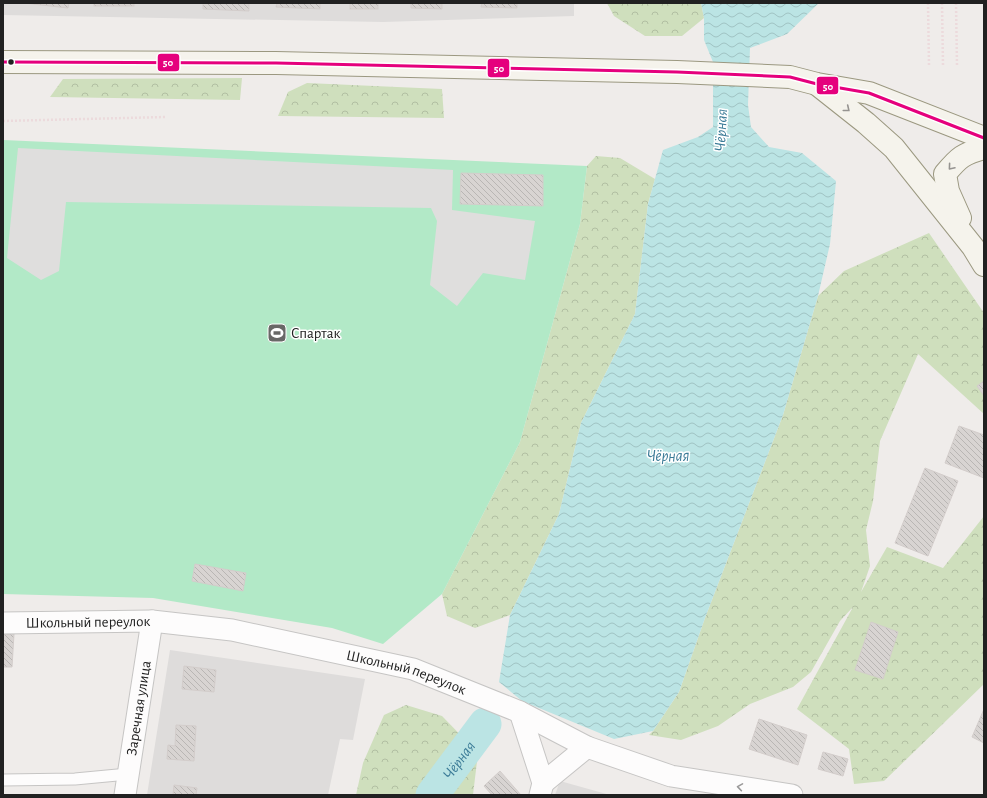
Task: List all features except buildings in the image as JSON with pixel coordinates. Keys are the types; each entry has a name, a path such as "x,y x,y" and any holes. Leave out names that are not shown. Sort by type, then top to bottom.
{"main road":[{"path":"3,62 276,63 677,72 790,77 817,84 869,93 984,138"},
{"path":"817,84 866,123 894,148 978,256"},
{"path":"978,256 948,191 945,174 955,162 968,152 984,148"}],"street":[{"name":"Школьный переулок","path":"3,623 152,622 232,630 413,670 520,712 587,747 671,776 792,795"},
{"name":"Заречная улица","path":"125,795 152,622"},
{"path":"520,712 542,789 587,747"},
{"path":"671,776 709,795"}],"lane":[{"path":"3,780 75,779 128,774"}],"path":[{"path":"928,3 929,66"},
{"path":"942,3 943,66"},
{"path":"956,3 957,66"},
{"path":"3,121 165,117"}],"shaded area":[{"path":"3,3 574,3 574,16 383,22 3,15"},
{"path":"18,148 453,170 452,210 535,221 525,280 483,273 457,306 430,285 437,221 431,208 66,202 59,271 41,280 7,258"},
{"path":"170,650 365,679 353,740 340,739 328,795 147,795"},
{"path":"560,781 610,795 555,795"}],"green space":[{"path":"607,3 701,3 704,18 682,36 645,36 614,16"},
{"path":"242,78 240,100 50,97 63,79"},
{"path":"307,83 442,89 444,118 278,116 288,92"},
{"name":"Спартак","path":"3,140 587,166 580,224 520,442 442,594 383,644 332,628 153,598 3,594"},
{"path":"596,156 620,158 655,179 648,204 635,314 581,423 559,514 510,615 475,628 447,616 442,594 520,442 580,224 587,166"},
{"path":"929,233 984,313 984,414 918,354 880,441 873,501 866,530 870,566 861,592 887,547 943,568 984,516 984,684 884,781 854,784 849,749 797,709 853,607 840,621 811,672 793,687 750,704 718,726 681,740 649,735 679,692 705,618 783,415 818,296 844,271"},
{"path":"406,705 442,716 478,753 473,795 356,795 363,763 384,715"}],"water":[{"name":"Чёрная","path":"701,3 819,3 787,34 750,48 748,105 751,127 769,147 802,153 836,181 830,244 818,296 783,415 705,618 679,692 653,731 614,739 522,701 499,682 510,615 559,514 581,423 635,314 648,204 663,150 698,137 713,127 713,62 704,40 704,18"}],"waterway":[{"name":"Чёрная","path":"432,795 485,724"}],"transit line":[{"name":"50","path":"3,62 276,63 677,72 790,77 817,84 869,93 984,138"}],"place":[{"name":"Спартак","path":"277,333"}]}
